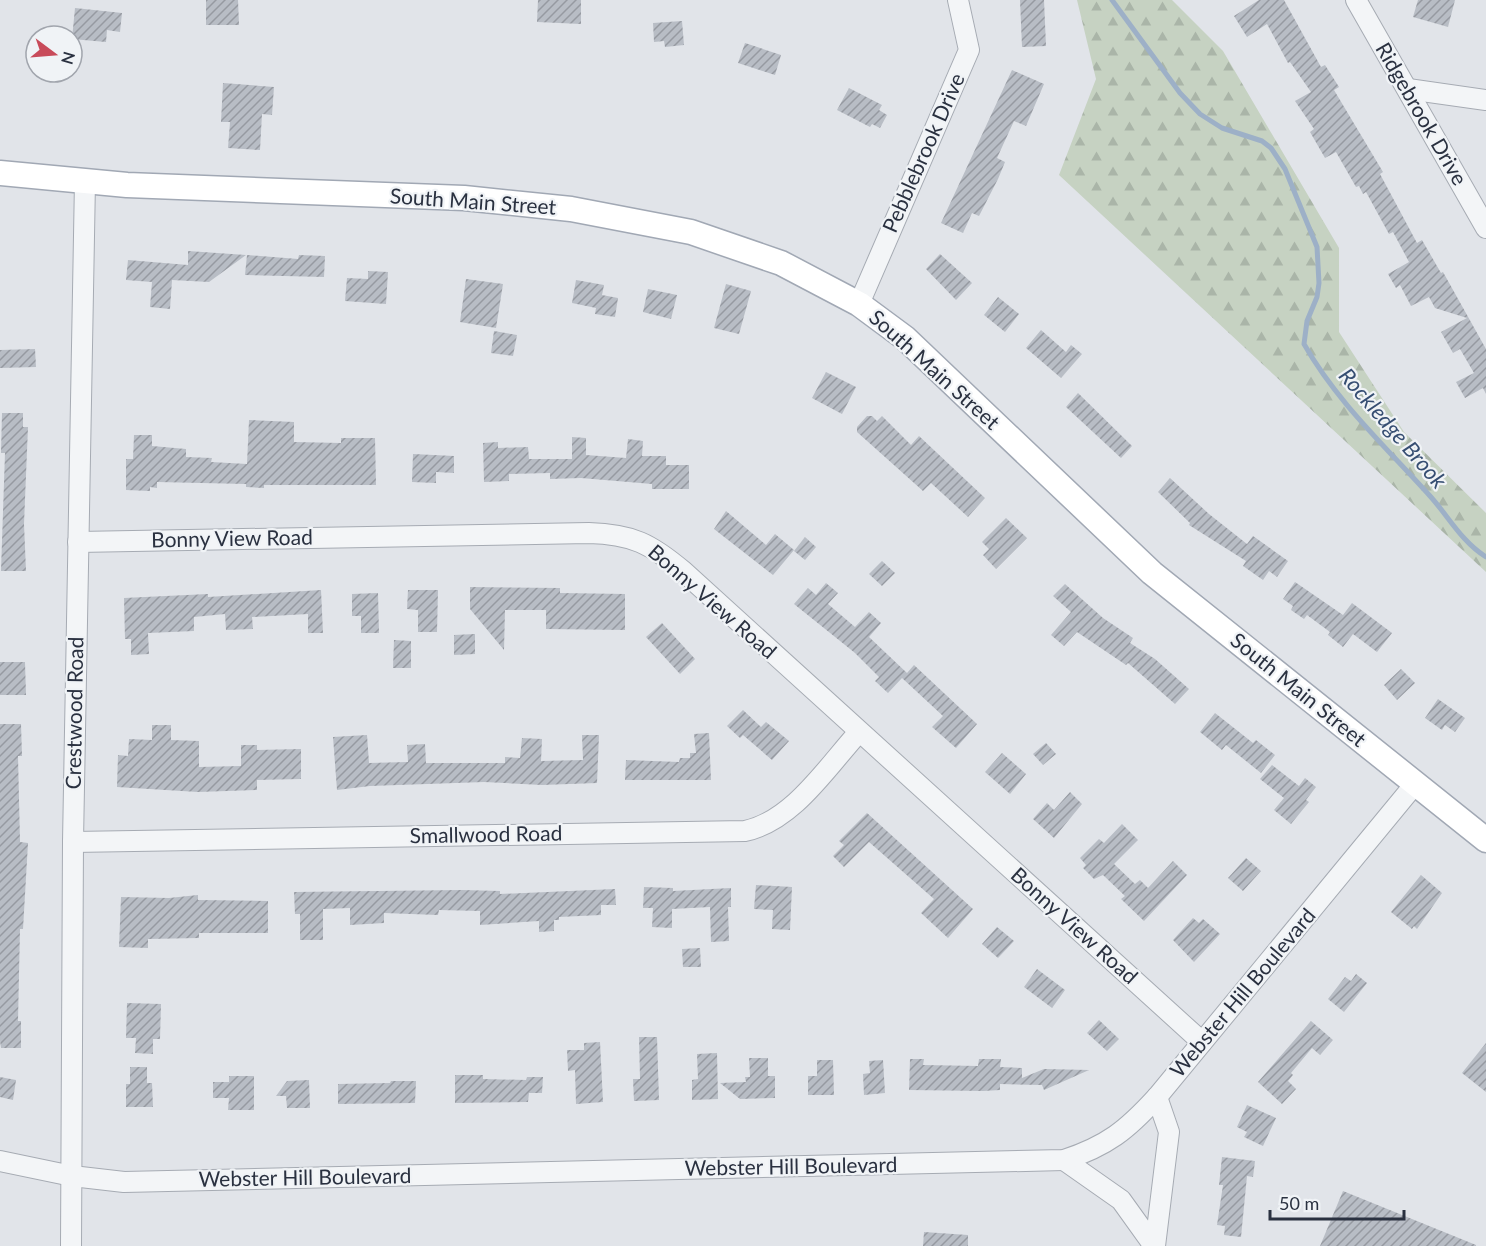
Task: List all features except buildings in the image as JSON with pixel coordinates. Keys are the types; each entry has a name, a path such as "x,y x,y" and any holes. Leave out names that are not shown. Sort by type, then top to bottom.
{"main road":[{"name":"South Main Street","path":"0,173 85,181 277,193 438,197 571,209 663,226 725,242 781,263 859,304 905,338 1152,573 1486,840"}],"street":[{"name":"Pebblebrook Drive","path":"859,304 969,50 958,0"},
{"name":"Ridgebrook Drive","path":"1356,0 1486,228"},
{"path":"1408,89 1486,100"},
{"name":"Crestwood Road","path":"72,1246 73,842 85,181"},
{"name":"Bonny View Road","path":"78,542 565,533 621,535 648,544 659,551 1202,1042"},
{"name":"Smallwood Road","path":"73,842 745,831 764,826 786,813 859,732"},
{"name":"Webster Hill Boulevard","path":"0,1161 102,1180 151,1181 1064,1160 1093,1150 1112,1140 1130,1126 1157,1097 1415,784"},
{"path":"1154,1246 1169,1132 1157,1097"},
{"path":"1064,1160 1121,1200 1154,1246"}],"green space":[{"path":"1077,0 1172,0 1223,51 1339,248 1339,332 1404,432 1486,513 1486,572 1059,175 1096,79"}],"waterway":[{"name":"Rockledge Brook","path":"1112,0 1180,93 1200,114 1222,128 1262,141 1271,148 1285,169 1317,247 1319,283 1317,297 1307,321 1304,344 1331,385 1347,404 1430,496 1462,536 1486,557"}]}
